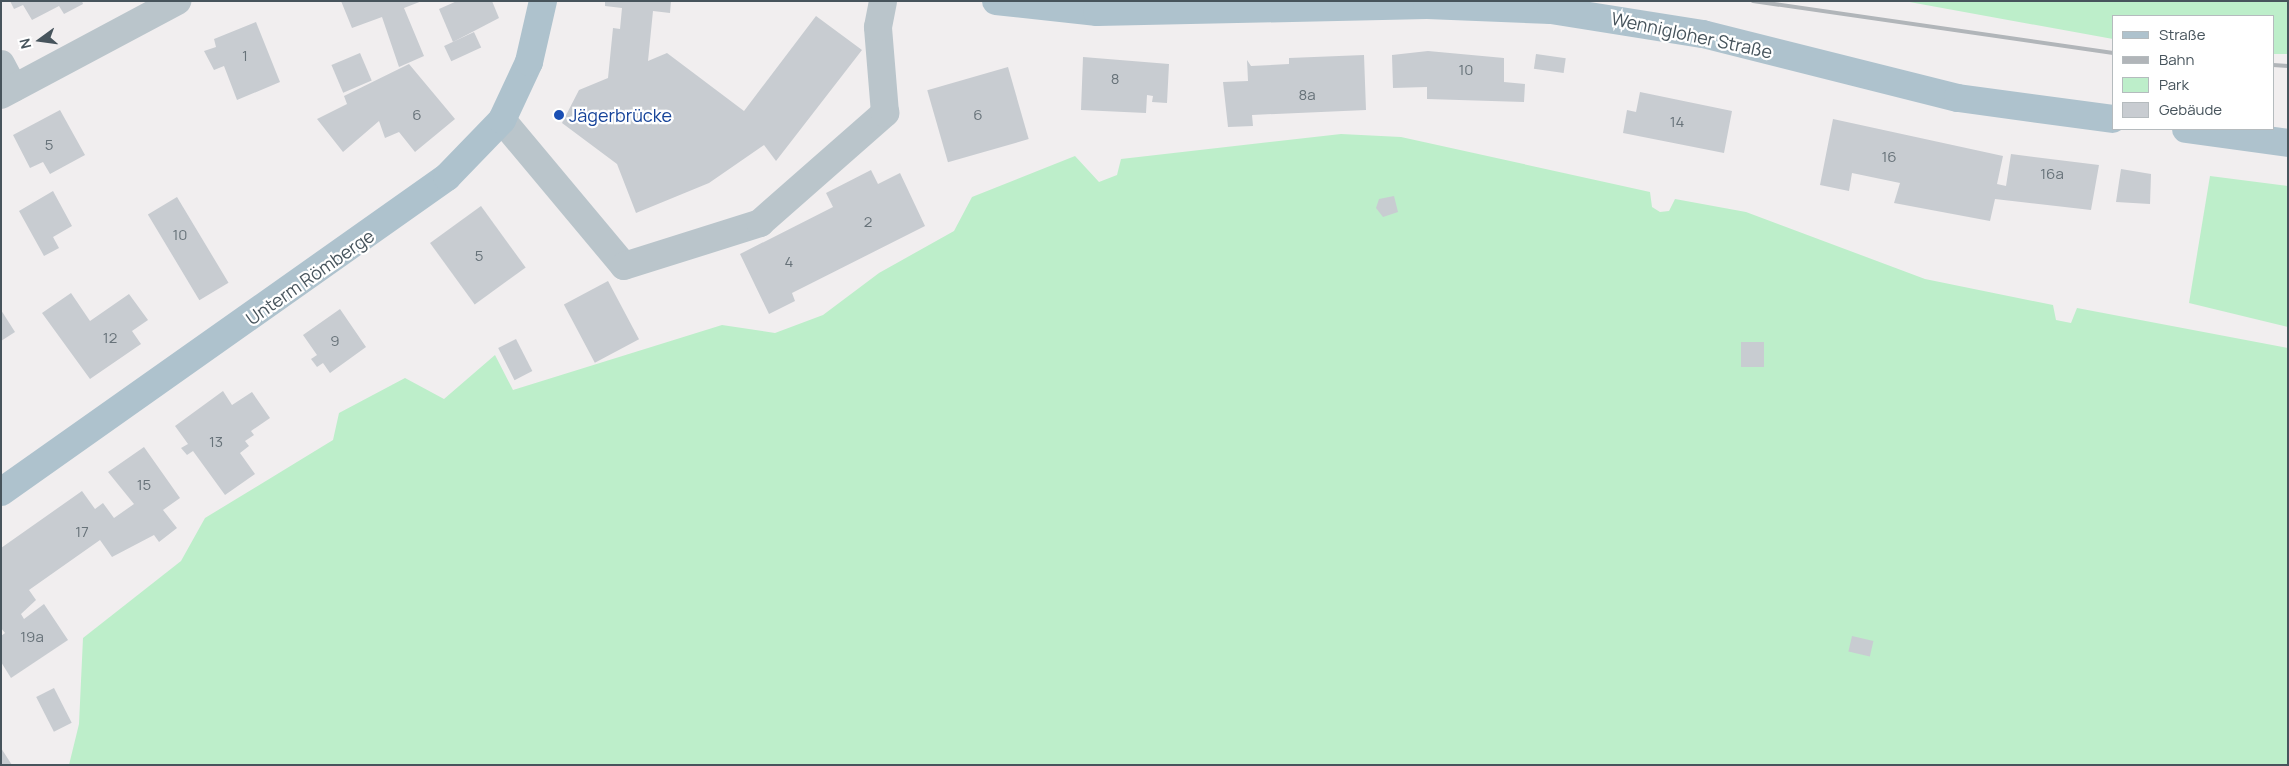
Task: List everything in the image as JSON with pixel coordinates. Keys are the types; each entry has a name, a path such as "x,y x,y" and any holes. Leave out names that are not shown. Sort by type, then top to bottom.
{"main road":[{"name":"Unterm Römberge","path":"1,492 379,228 447,177 502,120 529,62 543,1"},
{"name":"Wennigloher Straße","path":"996,1 1096,12 1426,5 1551,10 1703,34 1958,98 2112,119"},
{"path":"2193,130 2288,143"}],"street":[{"path":"1,64 8,92 177,1"},
{"path":"502,120 624,266 760,223 885,113 878,27 883,1"}],"green space":[{"path":"1904,1 2288,1 2288,54 2274,54 2274,15 2112,15 2112,39"},
{"path":"1341,134 1401,137 1650,192 1652,207 1660,212 1669,211 1675,199 1746,212 1925,279 2053,305 2056,320 2071,323 2077,308 2288,348 2288,765 69,765 79,724 83,638 181,561 205,518 333,440 339,413 405,378 444,399 495,355 513,390 722,325 775,333 823,315 879,273 954,231 972,197 1075,156 1099,182 1117,175 1121,159"},
{"path":"2210,176 2288,186 2288,327 2189,303"}],"building":[{"path":"10,1 82,1 83,4 64,14 59,6 32,20 23,5 14,9"},
{"path":"341,1 422,1 404,8 424,56 399,67 382,17 352,28"},
{"path":"457,1 492,1 499,18 453,42 439,9"},
{"path":"605,1 671,1 670,13 653,11 648,61 667,53 744,111 816,16 862,50 776,161 764,145 709,183 636,213 617,164 562,123 579,90 608,78 613,28 620,29 622,8 605,6"},
{"path":"256,22 280,82 237,100 224,66 214,70 204,51 216,47 214,39"},
{"path":"474,32 481,47 451,61 444,46"},
{"path":"1428,51 1504,58 1504,82 1525,84 1524,102 1427,99 1427,87 1393,88 1392,55"},
{"path":"360,53 372,81 343,93 331,65"},
{"path":"1536,54 1566,58 1564,73 1534,69"},
{"path":"1364,55 1366,110 1252,115 1253,126 1228,127 1223,82 1248,81 1247,60 1251,66 1289,64 1289,58"},
{"path":"1083,57 1169,64 1167,103 1152,102 1153,96 1147,95 1146,113 1081,110"},
{"path":"409,64 455,119 415,152 399,132 385,138 379,121 343,152 317,119 347,104 344,96"},
{"path":"1008,67 1029,139 948,162 927,90"},
{"path":"1640,92 1732,111 1724,153 1623,133 1627,110 1636,112"},
{"path":"60,110 85,155 50,174 43,162 30,168 13,135"},
{"path":"1833,119 2003,156 1997,184 2006,186 2011,154 2099,165 2091,210 1995,199 1990,221 1894,203 1900,183 1852,173 1849,191 1820,185"},
{"path":"2121,169 2151,174 2150,204 2116,202"},
{"path":"871,170 878,184 900,173 925,226 792,293 795,301 769,314 740,254 833,207 826,193"},
{"path":"53,191 72,226 53,237 59,248 44,256 19,211"},
{"path":"1394,196 1398,212 1383,217 1376,208 1379,199"},
{"path":"177,197 229,283 199,300 148,215"},
{"path":"481,206 526,267 475,305 430,243"},
{"path":"608,281 639,339 595,363 564,304"},
{"path":"71,293 90,321 129,294 148,320 132,331 141,344 90,379 42,313"},
{"path":"340,309 366,347 330,373 323,363 317,367 311,359 317,355 303,335"},
{"path":"1,310 15,332 1,341"},
{"path":"516,339 532,371 515,380 498,348"},
{"path":"1741,342 1764,342 1764,367 1741,367"},
{"path":"223,391 232,405 252,392 270,418 251,431 254,435 245,441 249,446 240,453 255,474 225,495 193,451 187,455 181,448 188,444 175,426"},
{"path":"144,447 180,498 163,510 177,528 159,542 154,535 112,557 100,540 29,590 36,600 21,614 24,619 44,604 68,640 11,678 1,662 1,636 5,633 1,628 1,548 82,491 95,509 103,503 114,518 134,504 108,472"},
{"path":"1852,636 1873,641 1870,657 1848,652"},
{"path":"54,688 72,723 54,732 36,697"},
{"path":"1,748 12,765 1,765"}],"railway":[{"path":"1753,1 2112,53"},
{"path":"2274,65 2288,66"}],"place":[{"name":"Jägerbrücke","path":"559,115"}]}
